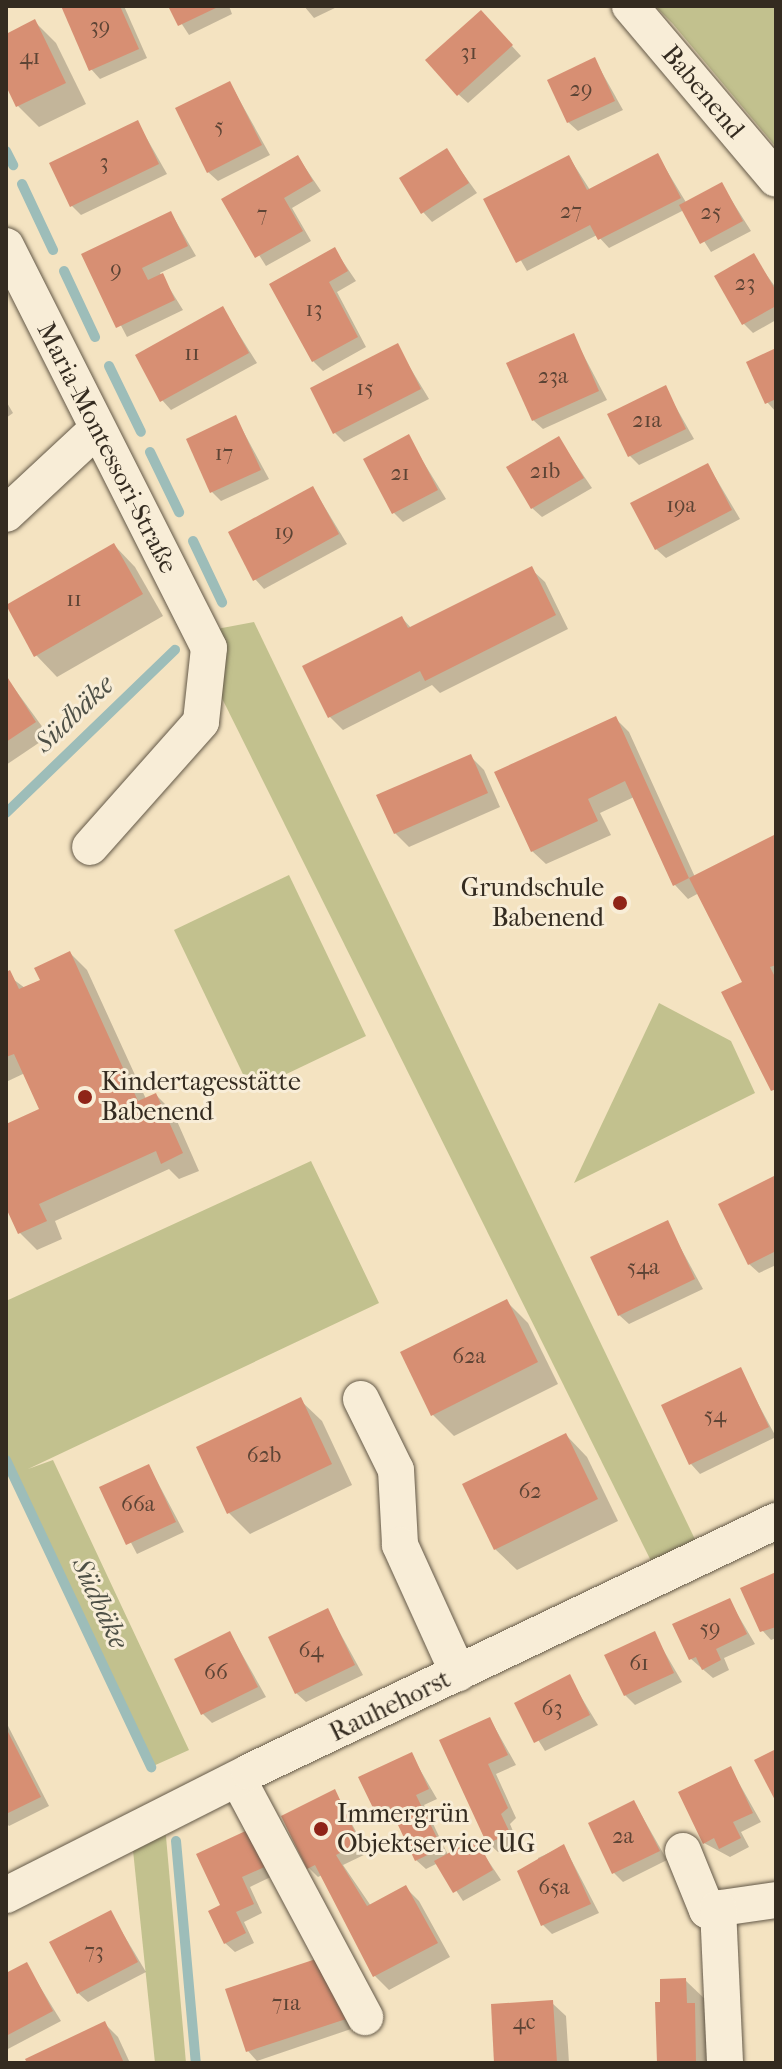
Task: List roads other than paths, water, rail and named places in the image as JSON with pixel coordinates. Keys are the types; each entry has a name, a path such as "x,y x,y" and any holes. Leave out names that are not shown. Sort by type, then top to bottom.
{"street":[{"name":"Babenend","path":"630,6 776,179"},
{"name":"Maria-Montessori-Straße","path":"6,246 96,430 209,648 201,722 90,847"},
{"path":"6,514 96,430"},
{"path":"361,1399 396,1470 400,1545 458,1673"},
{"name":"Rauhehorst","path":"6,1895 238,1779 776,1521"},
{"path":"238,1779 365,2017"},
{"path":"683,1851 707,1910 776,1900"},
{"path":"718,1908 725,2063"}],"waterway":[{"name":"Südbäke","path":"6,151 13,165"},
{"name":"Südbäke","path":"22,184 53,250"},
{"name":"Südbäke","path":"64,271 95,337"},
{"name":"Südbäke","path":"109,366 141,432"},
{"name":"Südbäke","path":"150,452 179,512"},
{"name":"Südbäke","path":"193,541 222,602"},
{"name":"Südbäke","path":"6,813 175,650"},
{"name":"Südbäke","path":"6,1460 151,1767"},
{"name":"Südbäke","path":"176,1841 196,2063"}],"place":[{"name":"Grundschule Babenend","path":"620,903"},
{"name":"Kindertagesstätte Babenend","path":"85,1097"},
{"name":"Immergrün Objektservice UG","path":"321,1829"}]}
